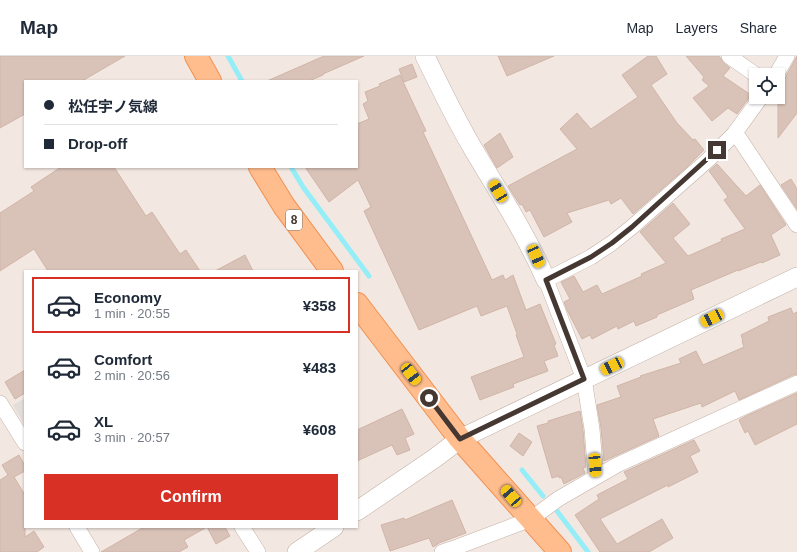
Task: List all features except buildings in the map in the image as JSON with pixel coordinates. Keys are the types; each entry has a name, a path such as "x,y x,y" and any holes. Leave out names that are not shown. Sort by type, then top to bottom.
{"main road":[{"path":"196,56 209,80"},
{"name":"8","path":"261,168 284,206 331,270"},
{"path":"358,305 460,439 560,552"}],"street":[{"path":"424,56 472,147 536,256 546,280 584,379 592,429 596,477"},
{"path":"729,56 749,70"},
{"path":"780,68 787,56"},
{"path":"546,280 591,257 632,227 734,134 756,104"},
{"path":"734,134 739,138 797,225"},
{"path":"358,510 435,458 460,439 797,277"},
{"path":"442,552 531,519 558,499 617,465 797,383"},
{"path":"0,403 24,441"},
{"path":"78,528 92,552"},
{"path":"243,528 258,552"},
{"path":"297,552 333,528"}],"shaded area":[{"path":"24,399 24,424 13,405"}],"waterway":[{"path":"228,56 241,80"},
{"path":"292,168 303,187 369,276"},
{"path":"522,470 543,496"},
{"path":"557,511 588,552"}],"route":[{"path":"429,398 460,439 584,379 546,280 591,257 612,243 692,174 717,150"}]}
